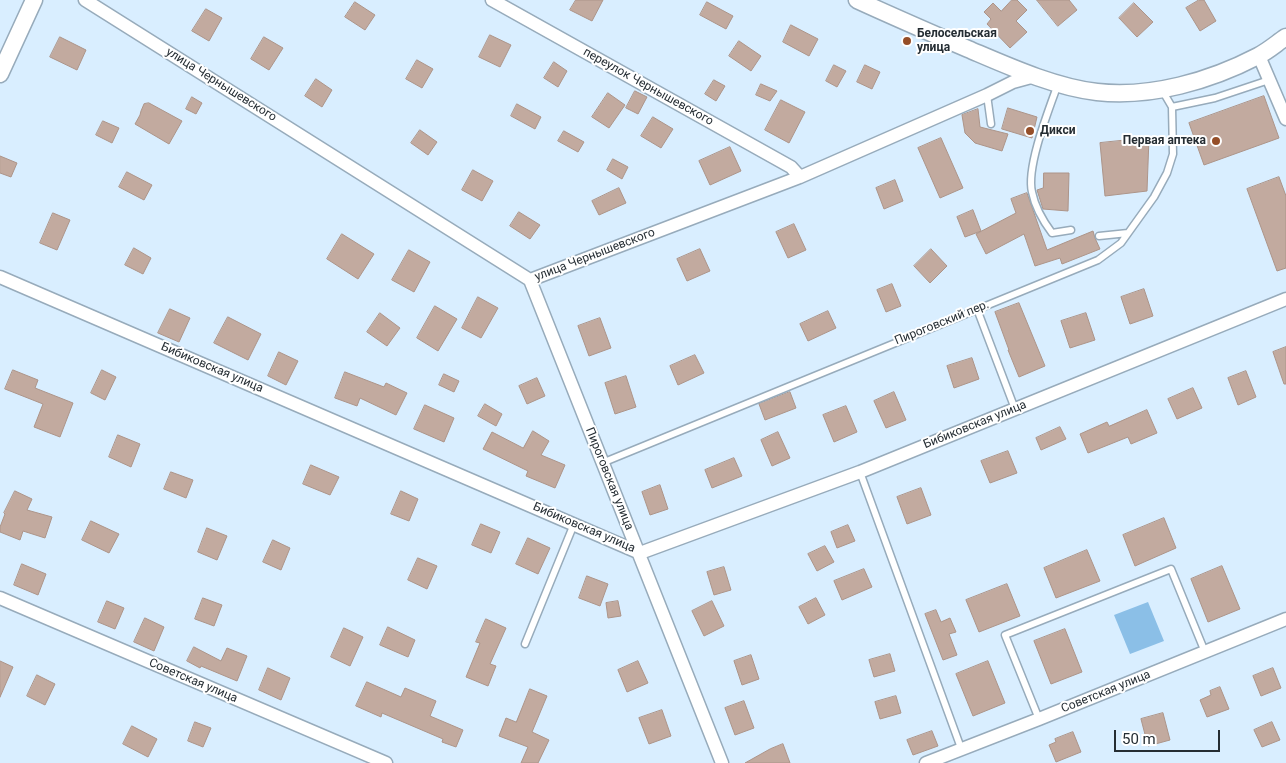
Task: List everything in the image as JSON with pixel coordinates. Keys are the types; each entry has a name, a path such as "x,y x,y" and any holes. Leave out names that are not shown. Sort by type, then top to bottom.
{"street":[{"path":"0,74 34,0"},
{"name":"улица Чернышевского","path":"85,0 530,280 800,177 1013,82 1035,76"},
{"name":"переулок Чернышевского","path":"492,0 791,167 800,177"},
{"path":"857,0 1035,76 1097,92 1162,90 1213,76 1259,56 1286,37"},
{"path":"1259,56 1286,119"},
{"name":"Бибиковская улица","path":"0,277 640,553 860,472 1286,299"},
{"name":"Пироговская улица","path":"530,280 722,763"},
{"name":"Советская улица","path":"0,598 386,763"},
{"name":"Советская улица","path":"931,762 961,748 1039,719 1286,619"}],"lane":[{"path":"1172,107 1215,98 1270,80"},
{"path":"1058,83 1044,123 1031,172 1032,191 1043,221 1052,233 1071,230"},
{"name":"Пироговский пер.","path":"602,463 1098,260 1121,243 1154,197 1167,174 1173,154 1172,107 1162,90"},
{"path":"987,95 991,124"},
{"path":"1099,236 1128,233"},
{"path":"977,309 1015,409"},
{"path":"860,472 961,748"},
{"path":"525,644 574,524"},
{"path":"1039,719 1005,635 1171,569 1205,652"}],"shaded area":[{"path":"1148,602 1164,641 1130,654 1114,615"}],"building":[{"path":"576,0 603,0 592,21 570,10"},
{"path":"1012,0 1017,0 1027,10 1016,21 1027,32 1010,48 987,24 991,19 984,12 993,3 1001,11"},
{"path":"1037,0 1069,0 1077,10 1058,26"},
{"path":"1199,0 1204,0 1216,21 1200,31 1186,8"},
{"path":"355,2 375,15 365,30 345,17"},
{"path":"707,2 733,16 726,29 700,15"},
{"path":"1134,3 1153,22 1137,37 1119,18"},
{"path":"206,9 222,18 209,41 192,31"},
{"path":"791,25 818,39 809,56 783,42"},
{"path":"490,35 511,45 500,67 479,57"},
{"path":"60,37 86,50 77,70 50,57"},
{"path":"264,37 283,48 269,70 251,59"},
{"path":"739,41 761,56 751,71 729,56"},
{"path":"417,60 433,69 422,88 406,79"},
{"path":"554,62 567,71 558,87 544,78"},
{"path":"834,65 846,71 837,87 826,81"},
{"path":"865,65 880,72 872,89 857,82"},
{"path":"316,79 332,90 322,107 305,96"},
{"path":"714,80 725,86 716,101 705,94"},
{"path":"761,84 777,91 770,101 756,95"},
{"path":"635,91 647,97 638,114 626,108"},
{"path":"608,93 625,105 609,128 592,117"},
{"path":"1264,96 1279,138 1204,165 1189,123"},
{"path":"192,97 202,103 196,114 186,109"},
{"path":"781,100 805,112 789,143 765,130"},
{"path":"149,103 182,121 169,144 135,124 144,104"},
{"path":"517,104 541,117 535,129 511,116"},
{"path":"1008,108 1037,117 1032,138 1002,129"},
{"path":"978,109 980,127 1008,134 1002,151 975,143 965,133 962,115"},
{"path":"653,117 673,129 661,148 641,136"},
{"path":"103,121 119,128 112,143 96,135"},
{"path":"420,130 437,142 428,155 411,143"},
{"path":"564,131 584,142 578,152 558,141"},
{"path":"941,138 963,188 940,198 918,148"},
{"path":"1149,138 1147,191 1105,196 1100,143"},
{"path":"730,147 741,171 710,185 699,161"},
{"path":"0,156 17,163 11,177 0,173"},
{"path":"613,159 628,167 622,179 607,170"},
{"path":"473,170 493,181 482,201 462,190"},
{"path":"127,172 152,185 144,200 119,187"},
{"path":"1044,173 1069,173 1068,211 1043,209 1037,190 1043,188"},
{"path":"1279,177 1286,196 1286,268 1277,271 1247,189"},
{"path":"895,180 903,201 884,209 876,188"},
{"path":"619,188 626,203 599,215 592,201"},
{"path":"1027,193 1047,250 1093,231 1100,249 1062,264 1060,258 1035,266 1024,234 986,254 976,234 1016,213 1011,199"},
{"path":"973,210 981,231 965,237 957,217"},
{"path":"519,212 540,225 530,239 510,226"},
{"path":"53,213 70,220 57,250 40,243"},
{"path":"794,224 806,250 788,258 776,232"},
{"path":"342,234 374,254 358,279 327,259"},
{"path":"134,248 151,258 143,274 125,265"},
{"path":"700,249 710,271 687,281 677,259"},
{"path":"931,249 947,266 930,283 914,266"},
{"path":"409,250 430,262 414,292 392,280"},
{"path":"892,284 901,306 886,312 877,290"},
{"path":"1144,289 1153,316 1130,324 1121,297"},
{"path":"478,297 498,308 481,338 462,328"},
{"path":"1019,303 1045,366 1019,377 995,312"},
{"path":"435,306 457,319 438,351 417,338"},
{"path":"170,309 190,318 179,342 158,333"},
{"path":"828,311 836,328 808,341 800,324"},
{"path":"380,313 400,328 387,346 367,332"},
{"path":"1086,313 1095,340 1070,348 1061,321"},
{"path":"228,317 261,334 248,360 214,343"},
{"path":"600,318 611,348 589,356 578,326"},
{"path":"1286,347 1286,384 1284,384 1273,352"},
{"path":"279,352 298,361 286,385 268,376"},
{"path":"695,355 704,373 678,385 670,366"},
{"path":"972,358 979,379 954,388 947,366"},
{"path":"13,370 38,380 35,388 73,403 60,437 34,427 43,404 5,389"},
{"path":"102,370 116,377 105,400 91,393"},
{"path":"1246,371 1256,397 1238,405 1228,378"},
{"path":"345,372 384,387 386,383 407,393 396,415 360,398 357,406 335,398"},
{"path":"444,374 459,381 454,392 439,385"},
{"path":"626,376 636,407 615,414 605,383"},
{"path":"537,378 545,396 527,404 519,386"},
{"path":"1193,388 1202,408 1177,419 1168,399"},
{"path":"790,392 796,408 765,420 759,404"},
{"path":"894,392 906,420 886,428 874,401"},
{"path":"485,404 502,414 496,426 478,416"},
{"path":"425,405 454,418 444,442 414,429"},
{"path":"846,406 857,432 834,442 823,415"},
{"path":"1147,410 1157,433 1131,444 1128,437 1088,453 1080,434 1107,422 1109,426"},
{"path":"1060,427 1066,439 1041,450 1036,438"},
{"path":"533,431 549,441 541,455 565,465 555,488 526,476 528,471 483,449 492,432 523,448"},
{"path":"778,432 790,458 772,466 761,440"},
{"path":"118,435 140,444 131,467 109,457"},
{"path":"1008,451 1017,473 990,483 981,461"},
{"path":"734,458 742,476 712,488 705,470"},
{"path":"311,465 339,477 330,495 303,484"},
{"path":"171,472 193,480 186,498 164,489"},
{"path":"660,485 668,509 650,515 642,492"},
{"path":"921,488 931,515 907,524 897,497"},
{"path":"15,491 32,499 27,510 52,517 45,538 23,531 20,540 0,532 4,513"},
{"path":"401,491 418,499 409,521 391,514"},
{"path":"1164,518 1176,548 1135,566 1123,535"},
{"path":"91,521 119,534 109,553 82,540"},
{"path":"481,524 500,532 491,553 472,545"},
{"path":"848,525 855,541 837,548 831,532"},
{"path":"207,528 227,536 217,560 198,552"},
{"path":"528,538 550,548 538,574 516,564"},
{"path":"273,540 290,548 281,570 263,562"},
{"path":"825,546 834,562 817,571 808,554"},
{"path":"1087,550 1100,581 1056,598 1044,568"},
{"path":"418,558 437,566 427,589 408,580"},
{"path":"22,564 46,574 38,595 14,585"},
{"path":"1222,566 1240,609 1208,622 1191,579"},
{"path":"724,567 731,590 714,595 707,572"},
{"path":"864,569 872,587 842,600 834,581"},
{"path":"587,576 608,584 600,606 579,598"},
{"path":"1007,584 1020,616 979,632 966,600"},
{"path":"203,598 222,605 214,626 195,619"},
{"path":"816,598 825,615 808,624 799,607"},
{"path":"107,601 124,608 115,629 98,622"},
{"path":"618,601 621,616 608,618 606,603"},
{"path":"712,601 724,626 704,636 692,611"},
{"path":"936,610 941,622 950,618 956,632 949,634 957,655 943,660 925,614"},
{"path":"145,618 164,627 154,651 134,642"},
{"path":"486,619 506,628 490,664 496,666 488,686 466,677 480,643 476,642"},
{"path":"388,627 415,640 408,657 380,645"},
{"path":"344,628 363,637 350,666 331,657"},
{"path":"1065,629 1082,672 1051,684 1034,641"},
{"path":"194,647 221,661 227,648 247,656 237,681 201,666 200,668 187,661"},
{"path":"890,654 895,671 874,677 869,660"},
{"path":"751,655 759,679 742,685 734,661"},
{"path":"0,661 13,667 0,697"},
{"path":"638,661 648,683 627,692 618,670"},
{"path":"988,661 1005,703 973,716 956,674"},
{"path":"268,668 290,678 281,700 259,690"},
{"path":"1273,668 1281,688 1261,696 1253,676"},
{"path":"37,675 55,684 45,705 27,696"},
{"path":"367,682 401,697 405,688 436,701 430,716 463,730 456,747 442,742 443,739 382,713 381,717 356,706"},
{"path":"1220,687 1229,709 1207,717 1200,700 1211,695 1210,691"},
{"path":"530,689 547,696 532,732 549,740 538,763 521,763 528,747 499,736 506,718 516,722"},
{"path":"896,696 901,713 880,719 875,702"},
{"path":"744,701 754,728 735,735 725,708"},
{"path":"662,710 671,736 649,744 639,718"},
{"path":"1163,713 1170,740 1148,746 1141,719"},
{"path":"195,722 211,728 203,747 188,741"},
{"path":"1272,722 1280,740 1262,747 1254,730"},
{"path":"132,726 157,739 148,757 123,744"},
{"path":"932,731 938,746 913,755 907,740"},
{"path":"1073,732 1081,752 1056,762 1049,745 1056,742 1055,739"},
{"path":"783,744 790,763 745,763 770,749"}],"place":[{"name":"Белосельская улица","path":"907,41"},
{"name":"Дикси","path":"1030,131"},
{"name":"Первая аптека","path":"1216,141"}]}
